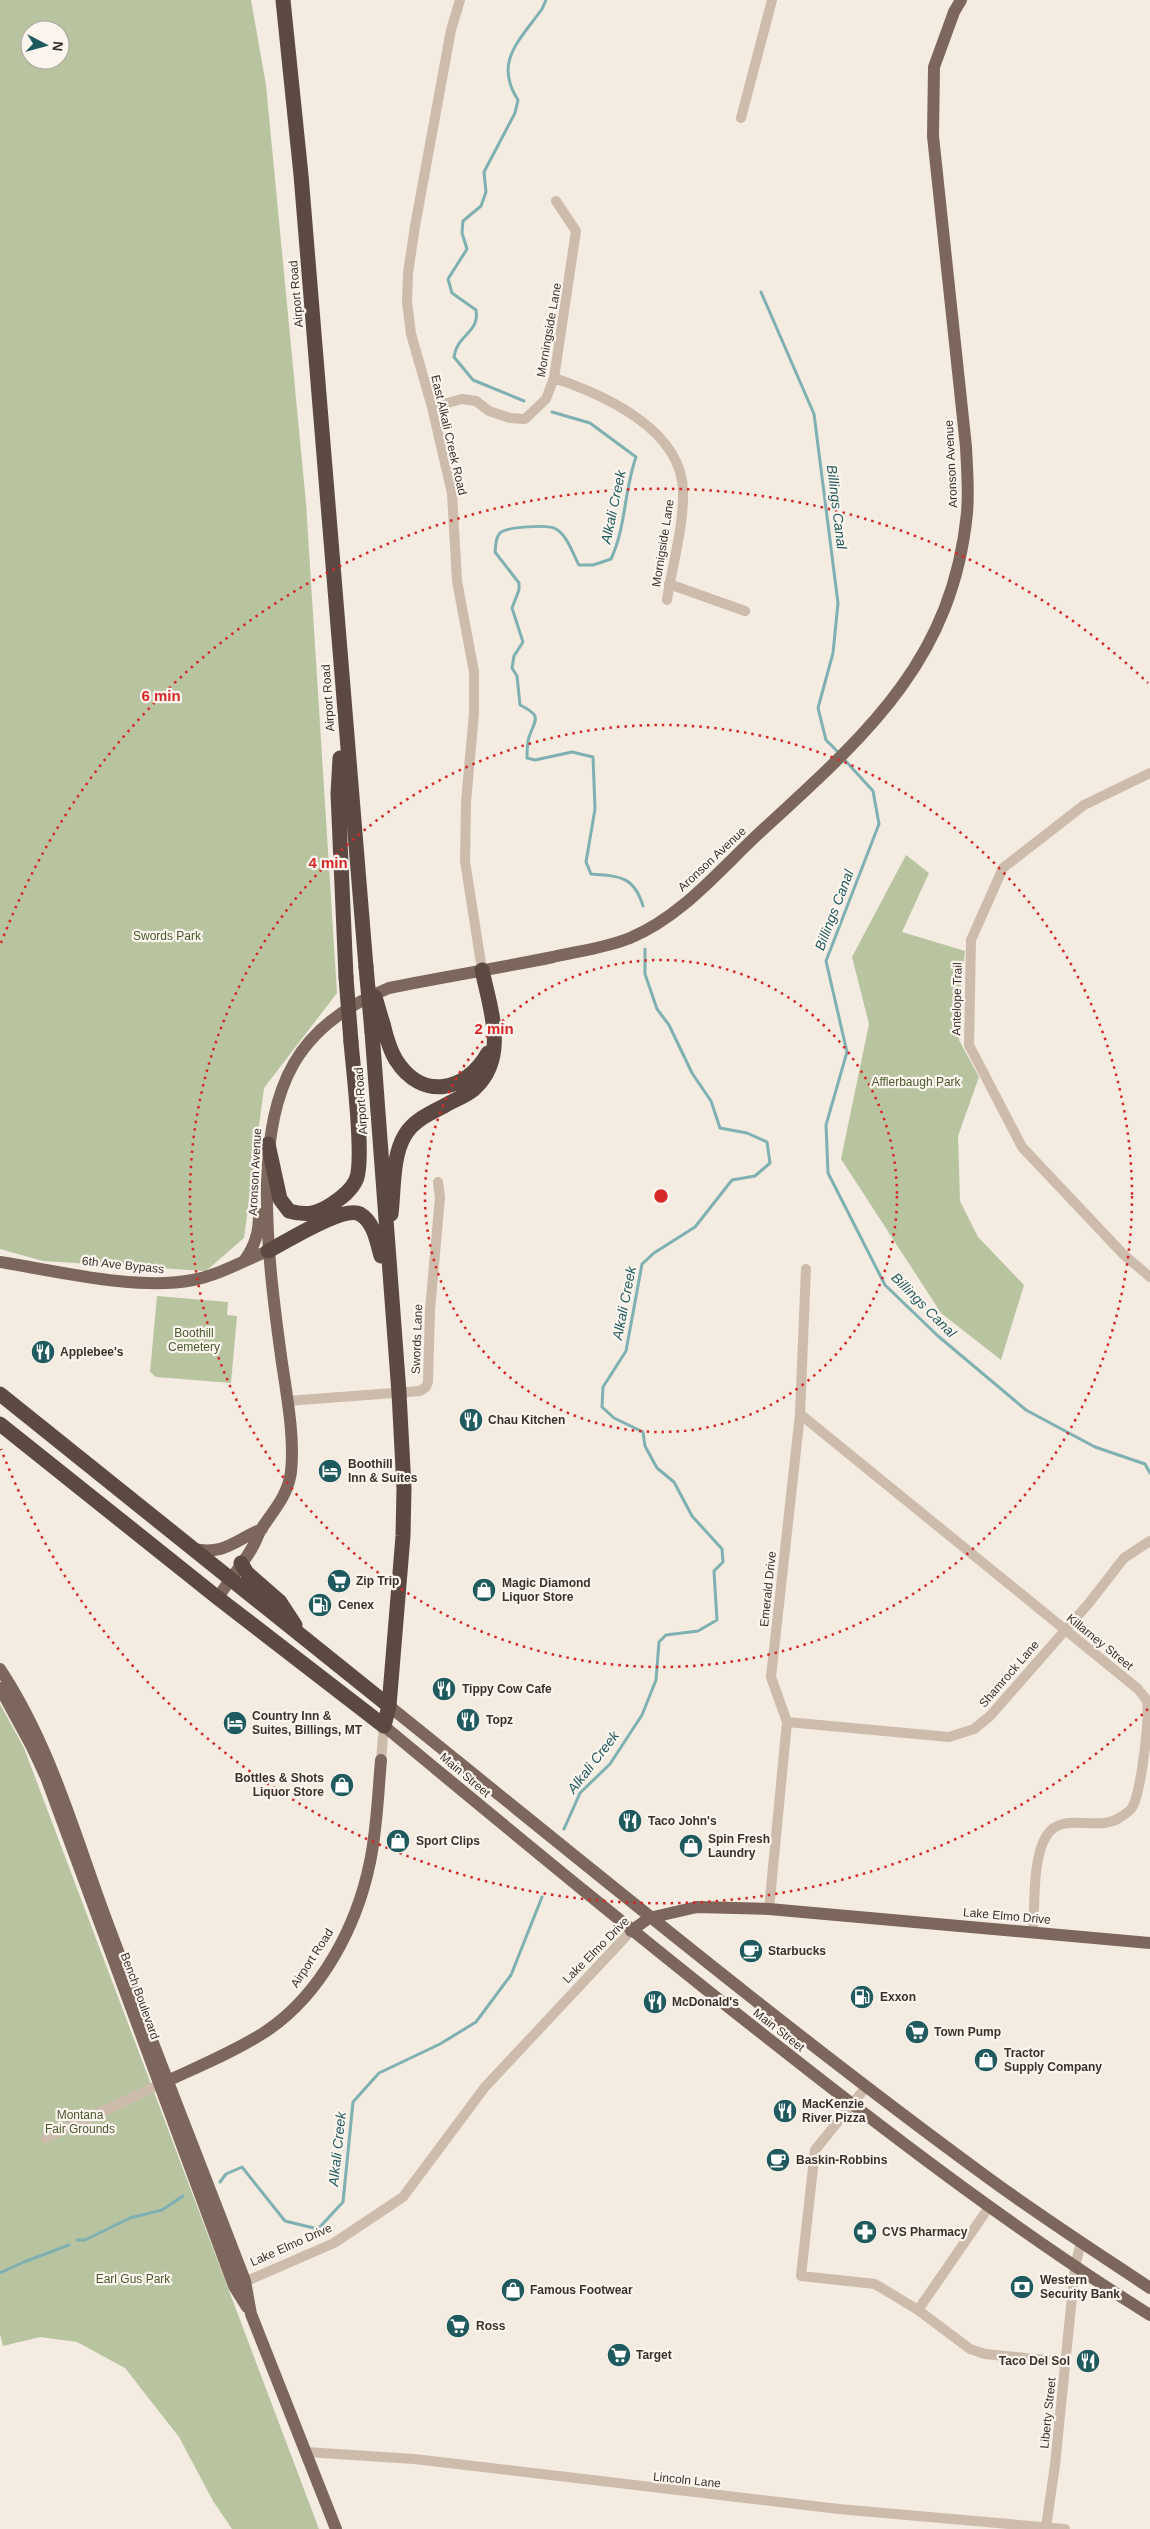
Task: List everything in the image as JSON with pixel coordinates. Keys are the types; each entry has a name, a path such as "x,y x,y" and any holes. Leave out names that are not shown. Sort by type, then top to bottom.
{"highway":[{"name":"Airport Road","path":"283,0 300,166 366,967 378,1028 387,1249 402,1444 403,1536 389,1706 384,1726"},
{"path":"268,1144 280,1199 289,1210 309,1215 330,1205 348,1192 357,1179 359,1150 346,977 338,794 344,704"},
{"path":"387,1249 397,1162 405,1135 416,1122 473,1090 485,1077 493,1061 494,1038 482,970"},
{"path":"378,1028 397,1061 416,1081 435,1086 453,1085 472,1075 483,1062 494,1038"},
{"path":"268,1251 331,1218 345,1213 360,1214 369,1222 374,1234 390,1288"},
{"path":"0,1394 389,1706"},
{"path":"0,1424 218,1598 384,1726"},
{"path":"241,1564 247,1573 280,1602 301,1635"}],"main road":[{"name":"Aronson Avenue","path":"218,1598 283,1498 291,1472 287,1401 268,1251 268,1144 276,1102 285,1079 296,1060 322,1027 365,998 389,988 597,948 631,937 670,916 834,764 854,743 896,697 919,664 932,638 952,588 964,532 968,494 966,447 933,136 934,67 954,12 961,0"},
{"path":"244,1261 253,1248 258,1235 260,1193 268,1144"},
{"name":"6th Ave Bypass","path":"0,1262 162,1284 194,1280 218,1273 268,1251"},
{"name":"Aronson Avenue","path":"193,1548 209,1552 218,1551 262,1529"},
{"path":"0,1669 30,1722 57,1780 164,2083 239,2284 336,2529"},
{"name":"Bench Boulevard","path":"0,1688 32,1746 46,1777 164,2083"},
{"name":"Main Street","path":"389,1706 649,1918 866,2087 989,2178 1150,2288"},
{"name":"Main Street","path":"384,1726 631,1931 851,2104 989,2207 1075,2267 1150,2315"},
{"name":"Airport Road","path":"164,2083 265,2032 295,2007 317,1981 347,1930 366,1882 371,1860 381,1760"},
{"name":"Lake Elmo Drive","path":"631,1931 649,1918 697,1907 769,1909 1150,1942"}],"street":[{"name":"East Alkali Creek Road","path":"460,0 451,30 408,273 407,302 411,334 432,407 452,493 457,581 474,672 474,713 466,802 465,861 482,970"},
{"path":"741,118 772,0"},
{"name":"Morningside Lane","path":"432,407 462,399 476,401 489,411 510,418 525,419 546,399 554,378 576,232 556,201"},
{"name":"Mornigside Lane","path":"554,378 577,386 624,410 661,437 672,450 680,471 683,490 667,600"},
{"path":"669,584 745,611"},
{"name":"Antelope Trail","path":"1150,773 1084,805 1003,868 971,940 969,1045 1022,1147 1124,1255 1150,1277"},
{"name":"Swords Lane","path":"287,1401 420,1391 426,1387 428,1382 430,1310 440,1197 438,1182"},
{"name":"Emerald Drive","path":"769,1909 787,1722 771,1677 800,1414 806,1269"},
{"name":"Killarney Street","path":"800,1414 1138,1689 1147,1701 1148,1718 1140,1788 1132,1808 1117,1820 1102,1824 1070,1823 1058,1826 1048,1834 1042,1846 1038,1865 1032,1932"},
{"name":"Shamrock Lane","path":"787,1722 949,1736 962,1735 974,1729 990,1716 1064,1629 1089,1603 1124,1558 1150,1541"},
{"name":"Airport Road","path":"381,1760 384,1726"},
{"name":"Lake Elmo Drive","path":"239,2284 334,2243 402,2197 485,2087 631,1931"},
{"name":"Airport Road","path":"46,2138 164,2083"},
{"path":"866,2087 815,2150 800,2276 875,2284 918,2310 970,2349 985,2354 1066,2362"},
{"path":"918,2310 989,2207"},
{"name":"Liberty Street","path":"1046,2527 1055,2465 1075,2267 1082,2242"},
{"name":"Lincoln Lane","path":"306,2452 414,2459 838,2509 1065,2529"}],"green space":[{"name":"Swords Park","path":"0,0 251,0 266,85 306,503 337,993 264,1088 244,1238 206,1271 43,1261 0,1249"},
{"name":"Afflerbaugh Park","path":"906,855 929,873 902,932 965,951 960,992 959,1040 979,1077 958,1136 960,1201 978,1237 1024,1285 1001,1360 941,1313 841,1159 869,1024 852,957"},
{"name":"Boothill Cemetery","path":"157,1296 228,1302 227,1315 237,1316 231,1383 156,1377 150,1372"},
{"path":"0,1704 24,1748 319,2529 232,2529 213,2501 179,2437 125,2368 77,2342 40,2337 3,2346 0,2334"}],"waterway":[{"name":"Alkali Creek","path":"524,401 473,380 454,357 459,343 475,324 476,310 452,293 448,279 467,249 462,233 463,221 481,206 486,192 484,172 515,113 518,100 511,86 508,74 512,52 542,9 546,0"},
{"name":"Billings Canal","path":"761,292 814,414 838,603 833,653 818,708 826,740 839,753"},
{"name":"Alkali Creek","path":"552,412 590,423 636,457 629,483 620,534 611,559 593,565 579,565 563,536 552,527 536,526 510,529 500,533 497,537 495,552 519,583 519,590 512,608 523,642 514,656 512,668 517,676 520,705 532,712 535,718 528,740 527,758 535,760 572,752 593,757 595,809 586,862 591,874 617,877 630,883 643,906"},
{"name":"Billings Canal","path":"843,758 873,791 879,824 826,961 847,1052 826,1125 828,1173 885,1285 938,1336 1026,1410 1095,1447 1145,1464 1150,1473"},
{"name":"Alkali Creek","path":"564,1829 580,1793 610,1764 642,1715 656,1680 659,1642 666,1635 698,1631 717,1620 714,1571 723,1562 722,1549 692,1516 674,1482 657,1468 645,1446 643,1432 614,1418 602,1407 603,1387 626,1351 642,1264 654,1253 695,1227 732,1180 755,1176 770,1163 767,1142 747,1133 720,1128 711,1101 692,1073 669,1025 657,1009 645,974 645,949"},
{"name":"Alkali Creek","path":"220,2182 226,2174 242,2167 285,2221 318,2229 343,2202 353,2102 379,2073 440,2044 476,2022 511,1975 542,1897"},
{"name":"Alkali Creek","path":"77,2240 85,2240 130,2218 162,2210 183,2196"},
{"name":"Alkali Creek","path":"0,2273 69,2245"}],"place":[{"name":"Applebee's","path":"43,1352"},
{"name":"Chau Kitchen","path":"471,1420"},
{"name":"Boothill Inn & Suites","path":"330,1471"},
{"name":"Zip Trip","path":"339,1581"},
{"name":"Magic Diamond Liquor Store","path":"484,1590"},
{"name":"Cenex","path":"320,1605"},
{"name":"Tippy Cow Cafe","path":"444,1689"},
{"name":"Topz","path":"468,1720"},
{"name":"Country Inn & Suites, Billings, MT","path":"235,1723"},
{"name":"Bottles & Shots Liquor Store","path":"342,1785"},
{"name":"Taco John's","path":"630,1821"},
{"name":"Sport Clips","path":"398,1841"},
{"name":"Spin Fresh Laundry","path":"691,1846"},
{"name":"Starbucks","path":"751,1951"},
{"name":"Exxon","path":"862,1997"},
{"name":"McDonald's","path":"655,2002"},
{"name":"Town Pump","path":"917,2032"},
{"name":"Tractor Supply Company","path":"986,2060"},
{"name":"MacKenzie River Pizza","path":"785,2111"},
{"name":"Baskin-Robbins","path":"778,2160"},
{"name":"CVS Pharmacy","path":"865,2232"},
{"name":"Western Security Bank","path":"1022,2287"},
{"name":"Famous Footwear","path":"513,2290"},
{"name":"Ross","path":"458,2326"},
{"name":"Target","path":"619,2355"},
{"name":"Taco Del Sol","path":"1088,2361"}],"park label":[{"name":"Montana Fair Grounds","path":"80,2122"},
{"name":"Earl Gus Park","path":"133,2279"}]}
